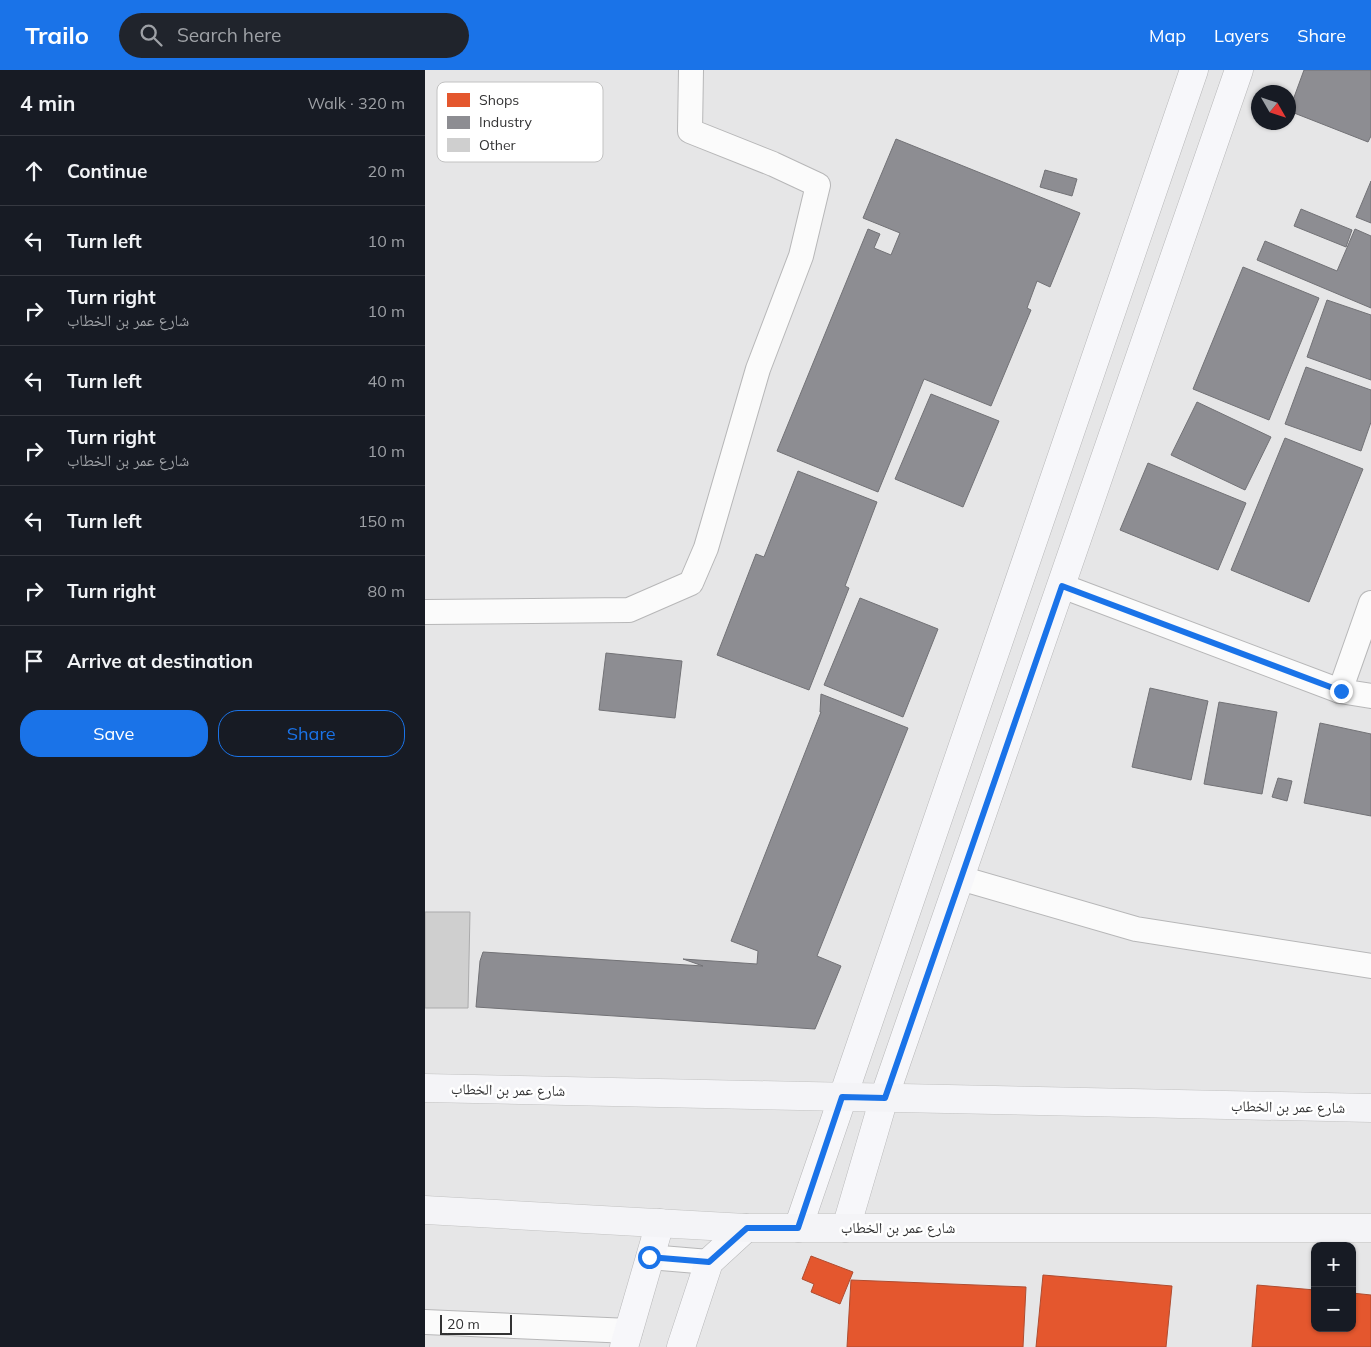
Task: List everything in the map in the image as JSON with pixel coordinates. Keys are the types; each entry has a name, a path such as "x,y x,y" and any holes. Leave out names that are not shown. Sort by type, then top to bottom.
{"main road":[{"name":"شارع عمر بن الخطاب","path":"425,1088 1371,1108"},
{"name":"شارع عمر بن الخطاب","path":"425,1210 747,1228 1371,1228"}],"street":[{"path":"425,612 629,610 691,583 706,548 758,369 801,256 818,185 773,164 690,131 691,70"},
{"path":"798,1228 1194,70"},
{"path":"846,1228 885,1098 1239,70"},
{"path":"1062,586 1341,691 1371,696"},
{"path":"1341,691 1371,603"},
{"path":"960,878 1136,928 1371,966"},
{"path":"425,1322 627,1339 660,1223"},
{"path":"681,1347 709,1262 747,1228"},
{"path":"649,1257 709,1262"}],"building: Shops":[{"path":"811,1256 853,1272 840,1304 811,1292 814,1284 802,1279"},
{"path":"1043,1275 1172,1286 1166,1347 1036,1347"},
{"path":"851,1280 1026,1287 1023,1347 847,1347"},
{"path":"1257,1285 1311,1290 1311,1332 1356,1332 1356,1293 1371,1295 1371,1347 1252,1347"}],"building: Industry":[{"path":"1304,70 1371,70 1371,136 1368,142 1296,114 1296,92"},
{"path":"896,139 1080,213 1050,287 1037,281 1027,308 1031,310 991,406 924,379 878,492 777,451 868,229 880,234 874,248 891,255 900,233 863,218"},
{"path":"1045,170 1077,179 1072,196 1040,187"},
{"path":"1371,181 1371,223 1356,217"},
{"path":"1301,209 1352,230 1346,247 1294,226"},
{"path":"1355,229 1371,236 1371,308 1257,260 1265,241 1337,271"},
{"path":"1243,267 1319,298 1269,420 1193,389"},
{"path":"1327,300 1371,315 1371,380 1307,357"},
{"path":"1306,367 1371,390 1371,422 1361,451 1285,424"},
{"path":"931,394 999,421 963,507 895,479"},
{"path":"1197,402 1271,437 1245,490 1171,455"},
{"path":"1285,438 1363,469 1309,602 1231,570"},
{"path":"1148,463 1246,503 1218,570 1120,530"},
{"path":"798,471 877,502 845,586 849,588 809,690 717,655 756,554 764,557"},
{"path":"860,598 938,629 903,717 824,685"},
{"path":"606,653 682,661 675,718 599,710"},
{"path":"1150,688 1208,701 1191,780 1132,767"},
{"path":"821,694 908,728 817,956 841,966 815,1029 476,1007 480,961 483,952 703,966 683,959 757,964 758,951 731,941 821,712"},
{"path":"1219,702 1277,712 1262,794 1204,784"},
{"path":"1320,723 1371,734 1371,816 1304,803"},
{"path":"1278,778 1292,781 1287,801 1272,797"}],"building: Other":[{"path":"425,912 470,912 468,1008 425,1008"}],"route":[{"path":"649,1257 709,1262 747,1228 798,1228 842,1097 885,1098 1062,586 1341,691"}]}
